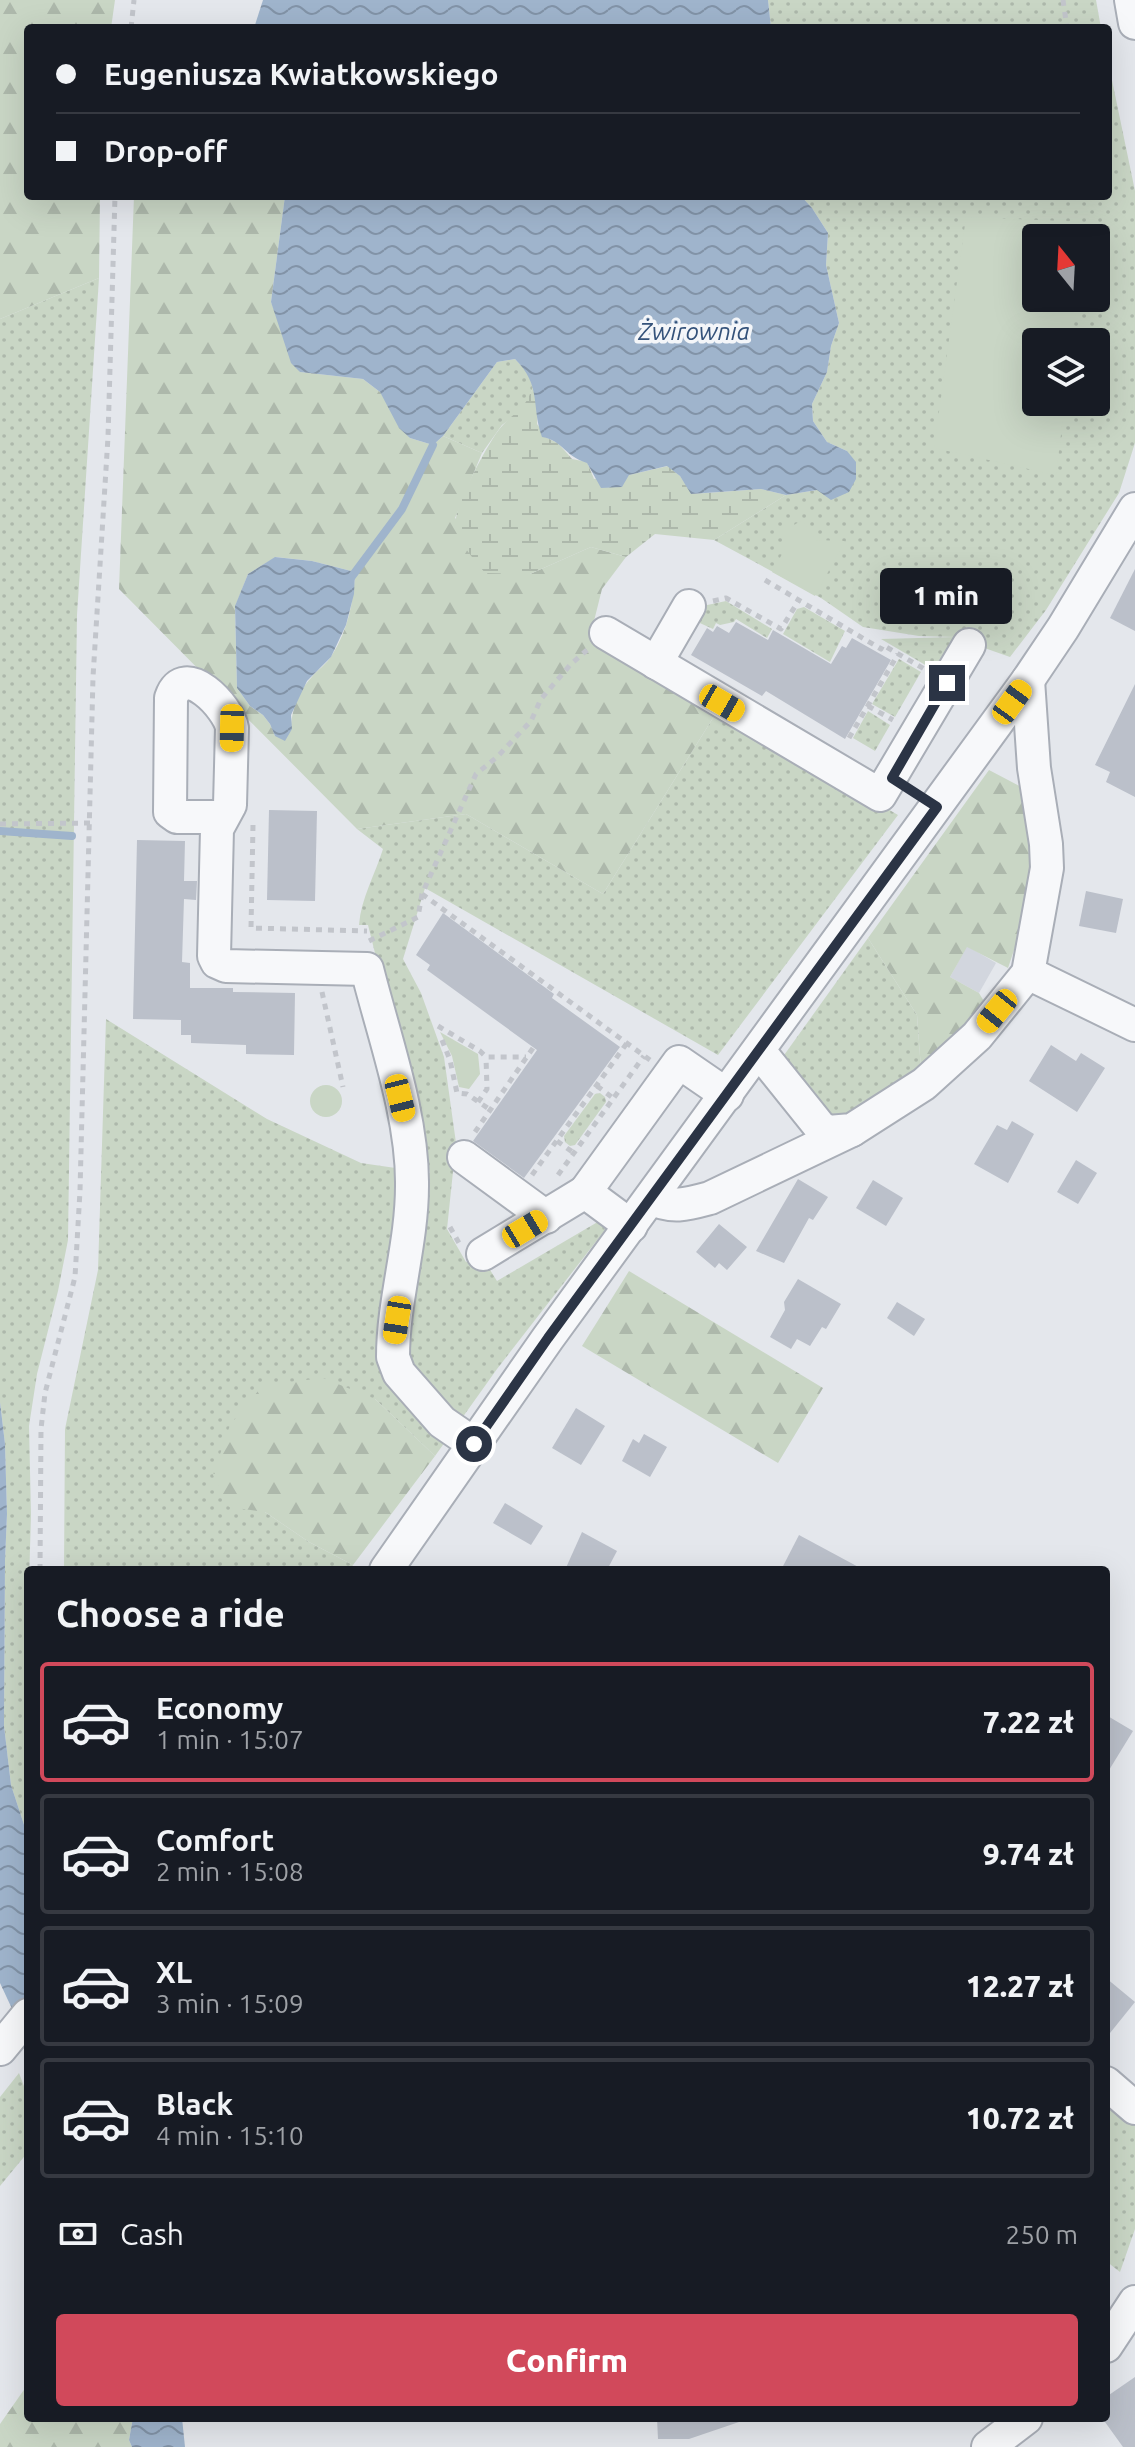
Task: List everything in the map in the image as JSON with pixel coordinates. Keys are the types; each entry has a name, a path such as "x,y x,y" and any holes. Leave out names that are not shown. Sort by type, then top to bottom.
{"street":[{"path":"1131,0 1135,23"},
{"path":"389,1566 548,1338 1028,680 1135,509"},
{"path":"656,663 689,606"},
{"path":"606,633 880,795 969,645"},
{"path":"651,1198 665,1205 686,1205 710,1198 852,1130 924,1084 977,1036 1028,973 1047,868 1034,768 1028,680"},
{"path":"892,778 937,807"},
{"path":"237,819 217,829 214,951 217,962 226,966 367,969 412,1161 411,1222 393,1357 399,1373 442,1422 474,1444"},
{"path":"1028,973 1135,1025"},
{"path":"759,1051 820,1127 828,1132 852,1130"},
{"path":"483,1254 585,1192 679,1062 727,1095"},
{"path":"464,1157 546,1217"},
{"path":"585,1192 631,1226"},
{"path":"1110,2086 1135,2108"},
{"path":"1110,2340 1135,2302"},
{"path":"988,2447 1021,2422"}],"path":[{"path":"131,24 134,0"},
{"path":"1063,0 1066,24"},
{"path":"40,1566 41,1429 45,1393 75,1277 80,1191 93,677 108,437 115,200"},
{"path":"765,580 881,649 883,645 947,683"},
{"path":"689,606 726,598 781,629 799,600"},
{"path":"364,943 418,917 422,894 476,774 531,721 541,699 571,664 606,633"},
{"path":"849,738 898,654"},
{"path":"868,706 893,720"},
{"path":"237,819 251,928 367,931"},
{"path":"0,824 90,825"},
{"path":"422,894 566,1003 670,1074"},
{"path":"320,984 343,1087"},
{"path":"438,1026 486,1057 487,1089 478,1102"},
{"path":"442,1040 457,1093 467,1094 489,1109"},
{"path":"517,1196 627,1043"},
{"path":"464,1157 471,1147 467,1144 489,1109 533,1048"},
{"path":"556,1177 644,1056"},
{"path":"486,1057 527,1057"},
{"path":"597,1086 613,1098"},
{"path":"557,1141 574,1153"}],"shaded area":[{"path":"967,946 996,963 979,993 950,977"}],"green space":[{"path":"0,0 115,0 112,24 24,24 24,200 100,200 99,278 0,319"},
{"path":"768,0 1096,0 1100,24 771,24"},
{"path":"1112,80 1135,191 1135,443 1119,493 1046,610 1010,657 959,639 939,673 881,639 956,637 919,636 863,627 821,598 714,540 786,495 817,490 847,451 827,442 813,421 812,404 827,372 839,323 826,265 828,233 805,200 1112,200"},
{"path":"134,200 284,200 271,302 300,372 363,379 380,392 410,438 433,445 443,436 482,453 455,518 530,574 591,547 626,557 602,589 591,633 718,710 603,894 466,814 357,829 119,589","holes":["276,557 312,561 355,572 352,604 338,645 299,695 291,729 275,736 263,715 250,706 237,688 235,607 248,574"]},
{"path":"966,217 1087,222 1022,224 1022,312 1075,312 1074,328 1022,328 1022,416 1063,416 1056,475 934,448"},
{"path":"99,278 77,615 68,1240 37,1374 29,1426 30,1566 24,1566 24,1825 11,1785 4,1726 7,1514 0,1402 0,319"},
{"path":"515,359 527,371 533,387 525,408 502,425 482,453 443,436 497,362"},
{"path":"533,387 538,408 537,424 547,438 558,443 572,459 587,462 594,479 668,466 680,476 692,494 761,489 786,495 714,540 655,534 626,557 591,547 530,574 485,573 458,534 458,511 491,442 524,405"},
{"path":"802,520 816,540 845,541 815,596 772,572 786,547 786,530"},
{"path":"726,601 772,629 767,638 736,619 720,625 716,623 713,629 691,619 698,607"},
{"path":"804,607 845,631 830,662 783,634 797,609"},
{"path":"899,659 921,672 895,717 872,704"},
{"path":"718,710 898,815 718,1055 425,888 403,959 421,993 444,1057 456,1143 447,1229 466,1262 480,1254 497,1281 601,1220 605,1230 497,1369 435,1456 375,1399 265,1512 352,1566 64,1566 65,1429 98,1270 106,1019 267,1119 361,1163 430,1173 368,925 359,925 365,896 383,849 357,829 466,814 603,894"},
{"path":"868,711 890,725 875,751 853,738"},
{"path":"989,770 1027,790 1035,887 1008,968 967,947 950,977 979,993 985,1003 921,1069 917,1015 868,938"},
{"path":"868,938 917,1015 921,1069 868,1106 831,1120 782,1058"},
{"path":"440,1032 478,1054 480,1074 469,1089 459,1087 452,1056"},
{"path":"326,1085 337,1090 342,1101 337,1112 326,1117 315,1112 310,1101 315,1090"},
{"path":"600,1093 606,1102 575,1145 570,1146 564,1136 595,1094"},
{"path":"629,1271 823,1388 778,1463 582,1346"},
{"path":"323,1378 375,1399 435,1456 353,1565 309,1542 265,1512 229,1507 213,1475 230,1425 263,1385"},
{"path":"19,2073 24,2086 24,2157 0,2186 0,2097"},
{"path":"1110,2103 1135,2124 1135,2229 1120,2272 1110,2264"},
{"path":"24,2390 24,2422 132,2422 129,2440 132,2447 0,2447 0,2424"}],"water":[{"path":"263,0 768,0 771,24 255,24"},
{"name":"Żwirownia","path":"284,200 805,200 828,233 826,265 839,323 827,372 812,404 813,421 827,442 847,451 856,462 856,479 849,492 831,500 817,490 786,495 761,489 691,494 680,476 667,466 629,475 622,487 601,488 587,463 542,437 533,387 515,359 497,362 443,436 433,445 410,438 399,428 380,392 363,379 300,372 291,363 271,302"},
{"path":"275,557 312,561 355,572 354,594 346,625 331,657 307,681 291,715 292,729 285,741 275,736 263,715 250,706 237,688 235,606 248,574"},
{"path":"0,1402 7,1514 4,1726 11,1785 24,1825 24,2034 0,1983"},
{"path":"132,2422 182,2422 185,2447 132,2447 129,2440"}],"building":[{"path":"1135,569 1135,631 1110,618"},
{"path":"736,622 768,640 773,630 831,664 842,646 846,648 852,638 891,660 845,739 766,691 762,696 691,655 707,628 713,632 717,626 729,633"},
{"path":"1135,684 1135,797 1106,782 1110,772 1095,765"},
{"path":"269,810 317,811 315,901 267,900"},
{"path":"137,840 185,841 184,881 197,881 196,900 184,899 182,962 190,963 190,988 295,993 294,1055 246,1054 246,1045 191,1043 191,1035 181,1035 181,1020 133,1019"},
{"path":"1086,891 1123,899 1116,933 1079,926"},
{"path":"443,913 554,994 552,998 620,1047 524,1178 473,1141 537,1050 427,970 430,965 416,955"},
{"path":"1051,1045 1076,1061 1081,1053 1105,1068 1077,1112 1029,1081"},
{"path":"1012,1121 1034,1134 1008,1183 974,1164 997,1125 1007,1130"},
{"path":"1076,1160 1097,1173 1078,1204 1057,1192"},
{"path":"798,1179 828,1197 813,1220 809,1218 784,1263 756,1251"},
{"path":"873,1180 903,1198 886,1226 856,1208"},
{"path":"719,1224 747,1247 727,1270 719,1263 715,1268 696,1252"},
{"path":"798,1279 841,1304 826,1329 822,1327 810,1346 797,1339 791,1349 770,1337 785,1310 784,1302"},
{"path":"897,1302 925,1319 914,1336 887,1318"},
{"path":"576,1408 605,1426 581,1465 552,1448"},
{"path":"644,1434 667,1447 650,1477 622,1461 633,1439 639,1443"},
{"path":"505,1503 543,1526 531,1545 493,1523"},
{"path":"582,1532 617,1551 609,1566 567,1566"},
{"path":"799,1535 857,1566 783,1566"},
{"path":"1110,1717 1133,1731 1110,1768"},
{"path":"1110,1981 1135,2002 1110,2033"},
{"path":"1135,2377 1135,2447 1123,2447 1105,2422 1110,2422 1110,2394"},
{"path":"657,2422 739,2422 689,2439 658,2439"}],"waterway":[{"path":"350,579 402,509 433,445"},
{"path":"0,831 72,836"}],"route":[{"path":"474,1444 548,1338 937,807 892,778 947,683"}]}
